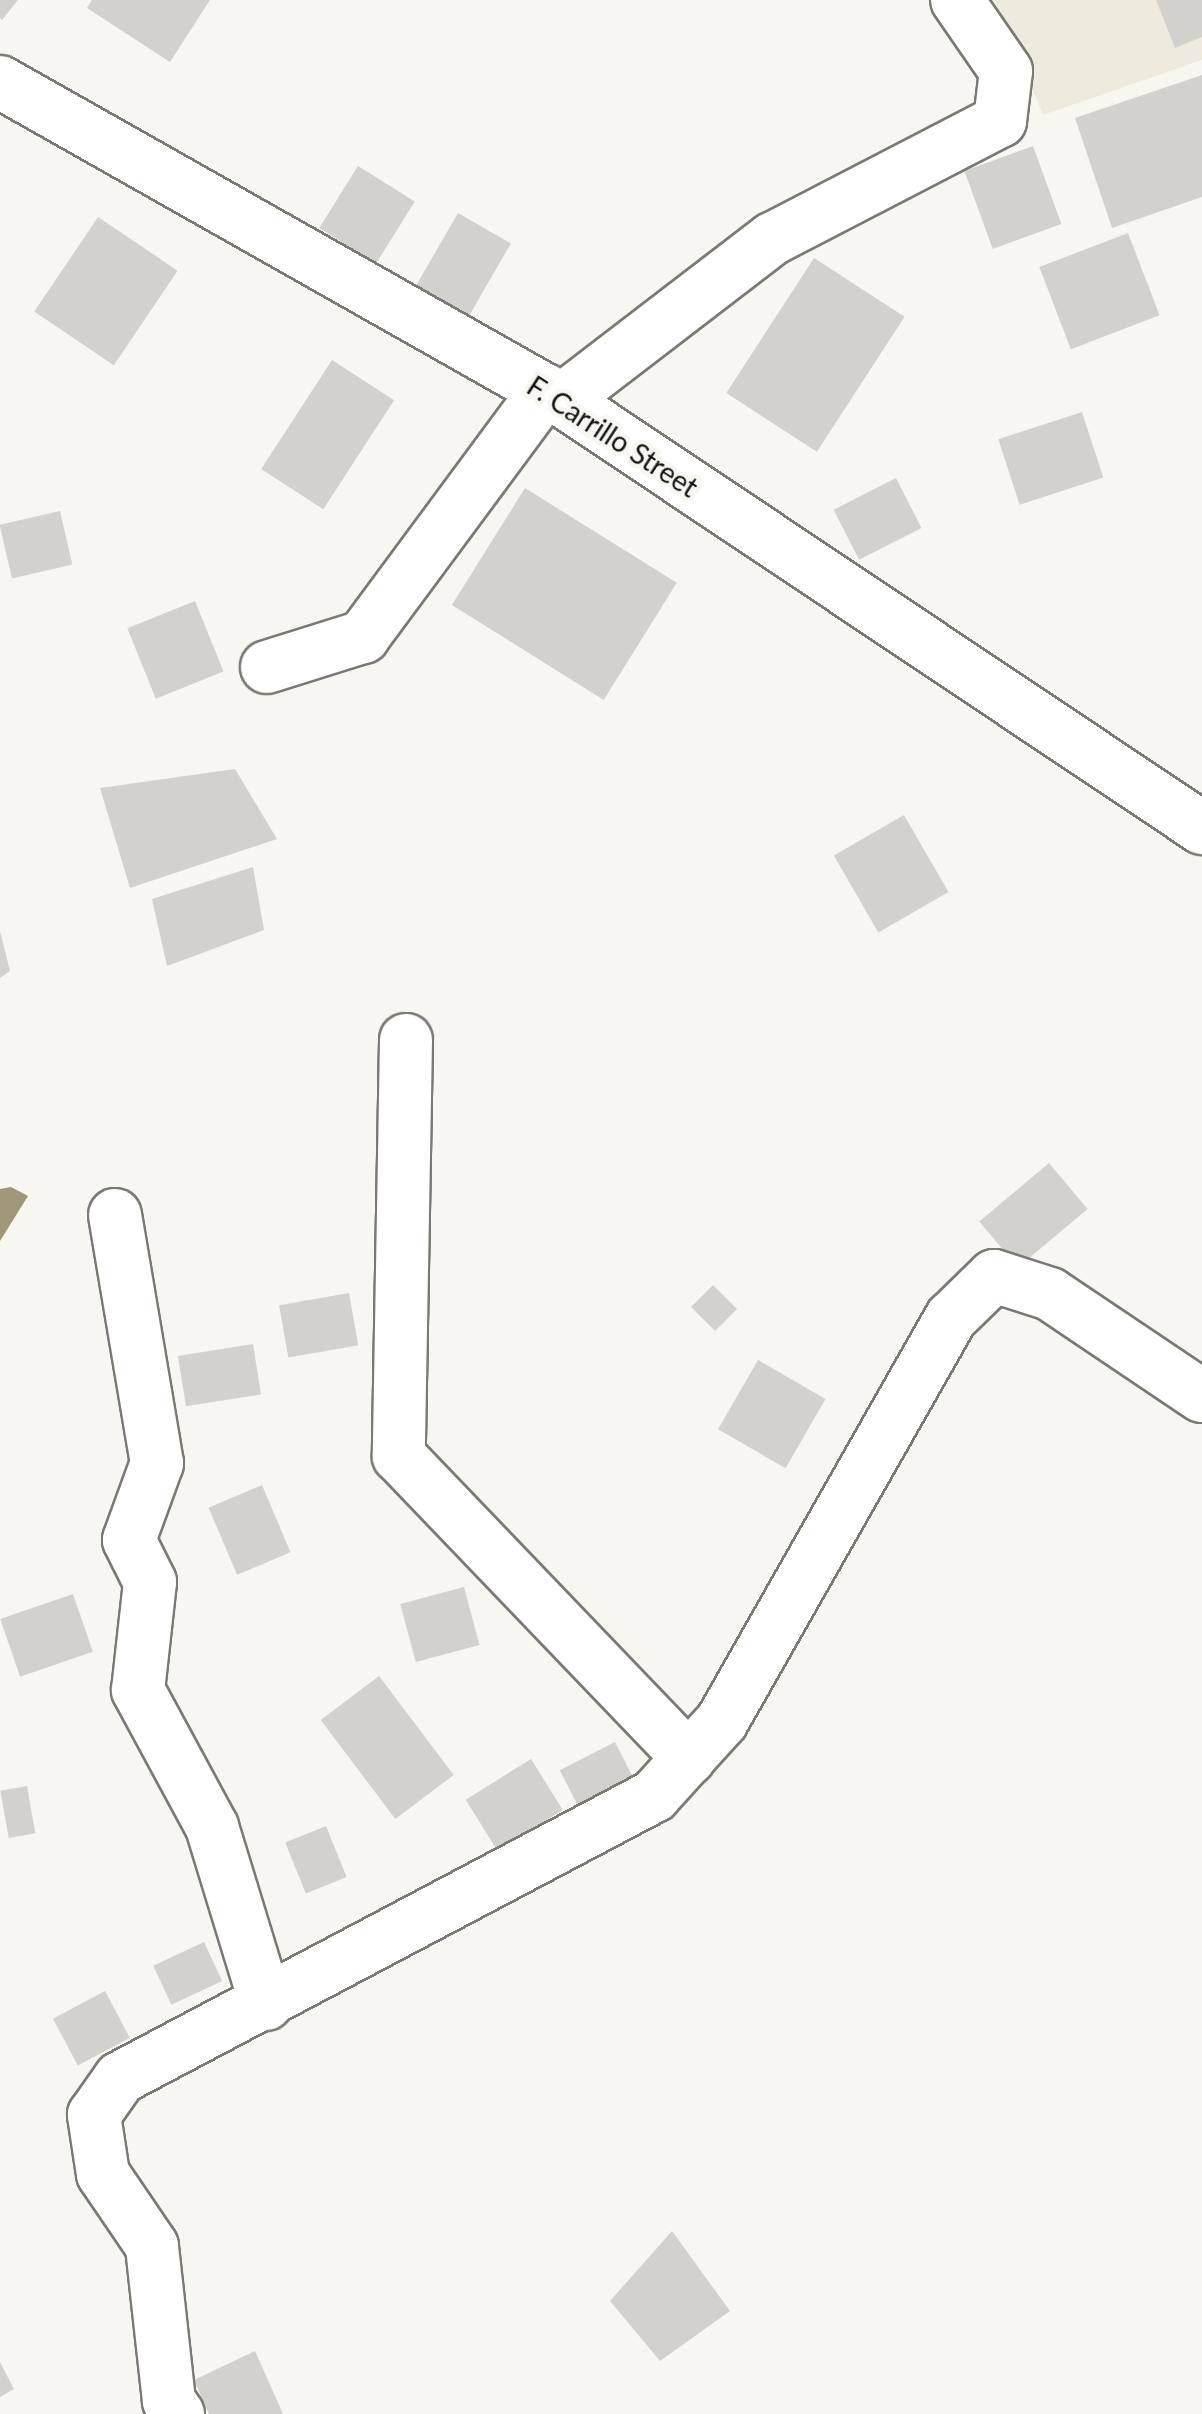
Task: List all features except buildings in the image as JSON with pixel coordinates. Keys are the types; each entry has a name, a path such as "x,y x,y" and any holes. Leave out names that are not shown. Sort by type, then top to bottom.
{"street":[{"path":"267,667 363,638 554,395 772,238 1000,121 1006,70 957,0"},
{"name":"F. Carrillo Street","path":"0,82 554,395 1202,828"},
{"path":"406,1040 399,1456 689,1758"},
{"path":"115,1215 157,1463 129,1540 150,1582 138,1690 212,1827 266,2004"},
{"path":"178,2414 168,2401 152,2246 104,2174 94,2116 120,2078 654,1796 722,1721 951,1318 994,1276 1050,1294 1202,1396"}],"shaded area":[{"path":"995,0 1202,0 1202,60 1043,115"},
{"path":"11,1187 28,1196 0,1241 0,1189"}]}
